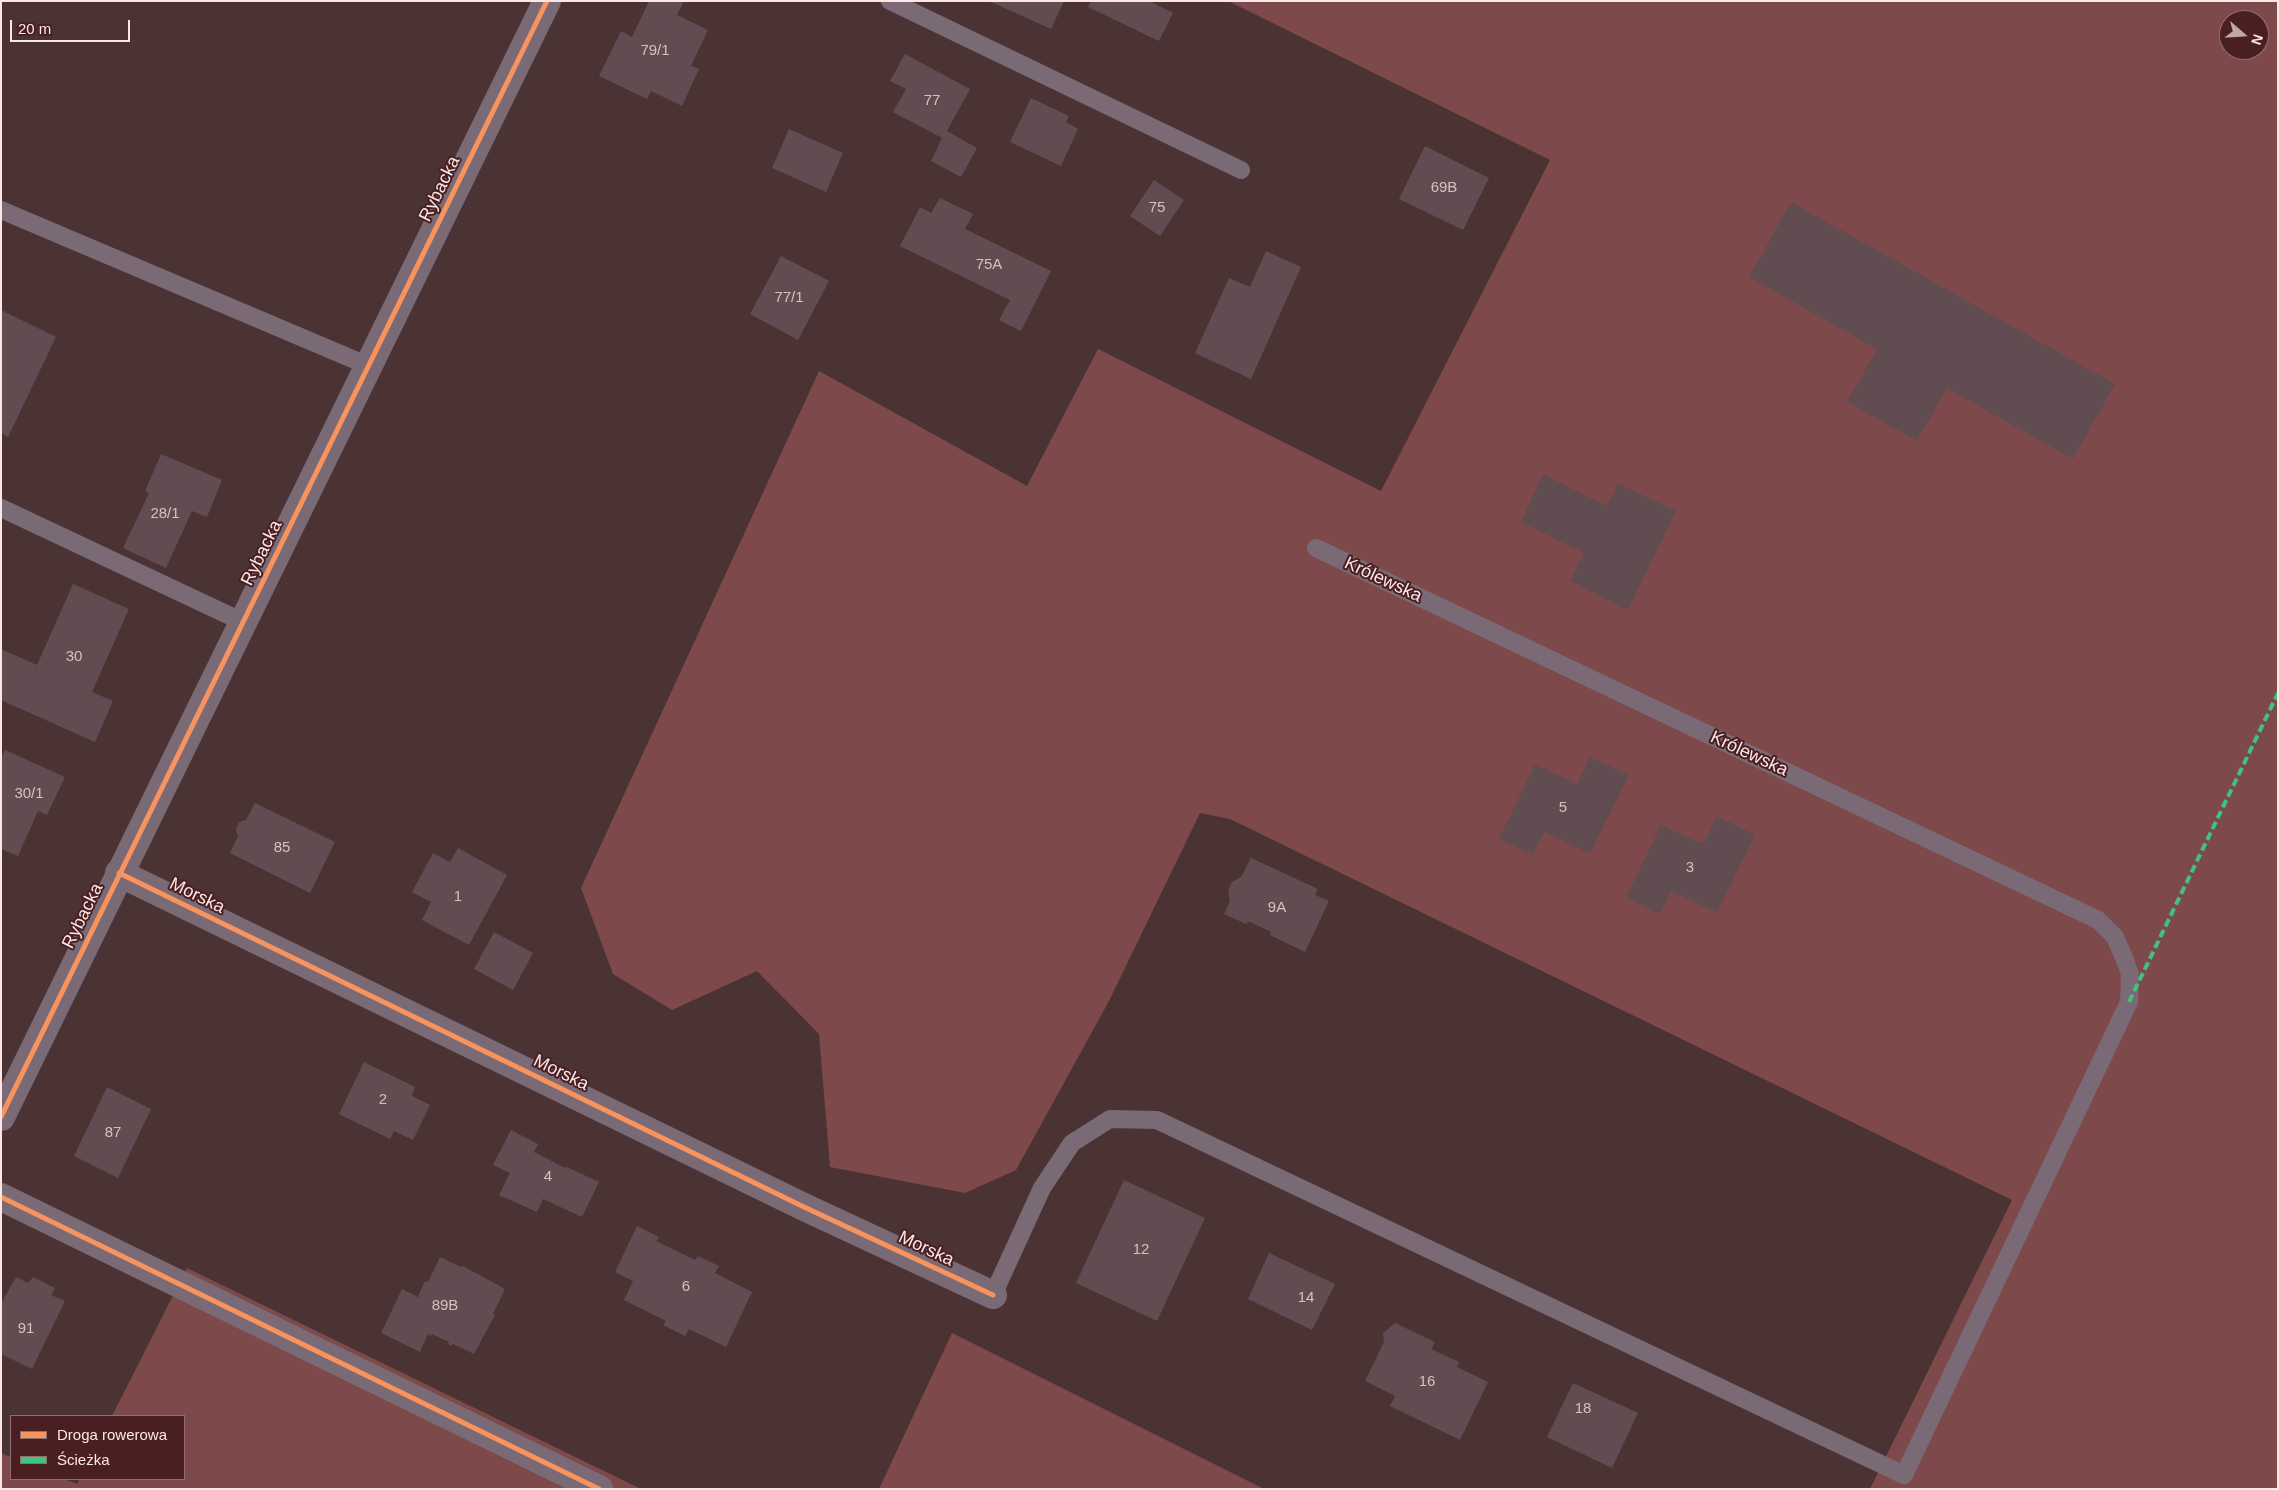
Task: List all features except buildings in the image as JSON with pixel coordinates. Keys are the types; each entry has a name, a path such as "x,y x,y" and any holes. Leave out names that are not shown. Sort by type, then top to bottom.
{"street":[{"name":"Rybacka","path":"1,1117 547,1"},
{"name":"Morska","path":"119,873 786,1198 992,1295"},
{"path":"1,1197 599,1489"}],"lane":[{"path":"890,1 1241,170"},
{"path":"1,210 369,366"},
{"path":"1,508 243,622"},
{"name":"Królewska","path":"992,1295 1042,1188 1072,1143 1110,1119 1158,1120 1904,1475 2130,1002 2130,974 2123,955 2115,937 2098,920 1316,548"}],"shaded area":[{"path":"1228,1 2278,1 2278,1489 1870,1489 2012,1200 1230,819 1200,813 1109,1001 1016,1170 965,1193 830,1167 819,1034 757,971 672,1010 613,974 581,888 819,371 1027,486 1098,349 1381,491 1550,160"},
{"path":"187,1268 641,1489 1,1489 1,1453 10,1457 10,1480 67,1480 77,1484 79,1480 185,1480 185,1415 113,1415"},
{"path":"952,1333 1264,1489 879,1489"}],"marked path":[{"path":"2129,1002 2278,693"}],"cycle path":[{"path":"1,1117 547,1"},
{"path":"119,873 804,1207 993,1295"},
{"path":"1,1197 599,1489"}]}
